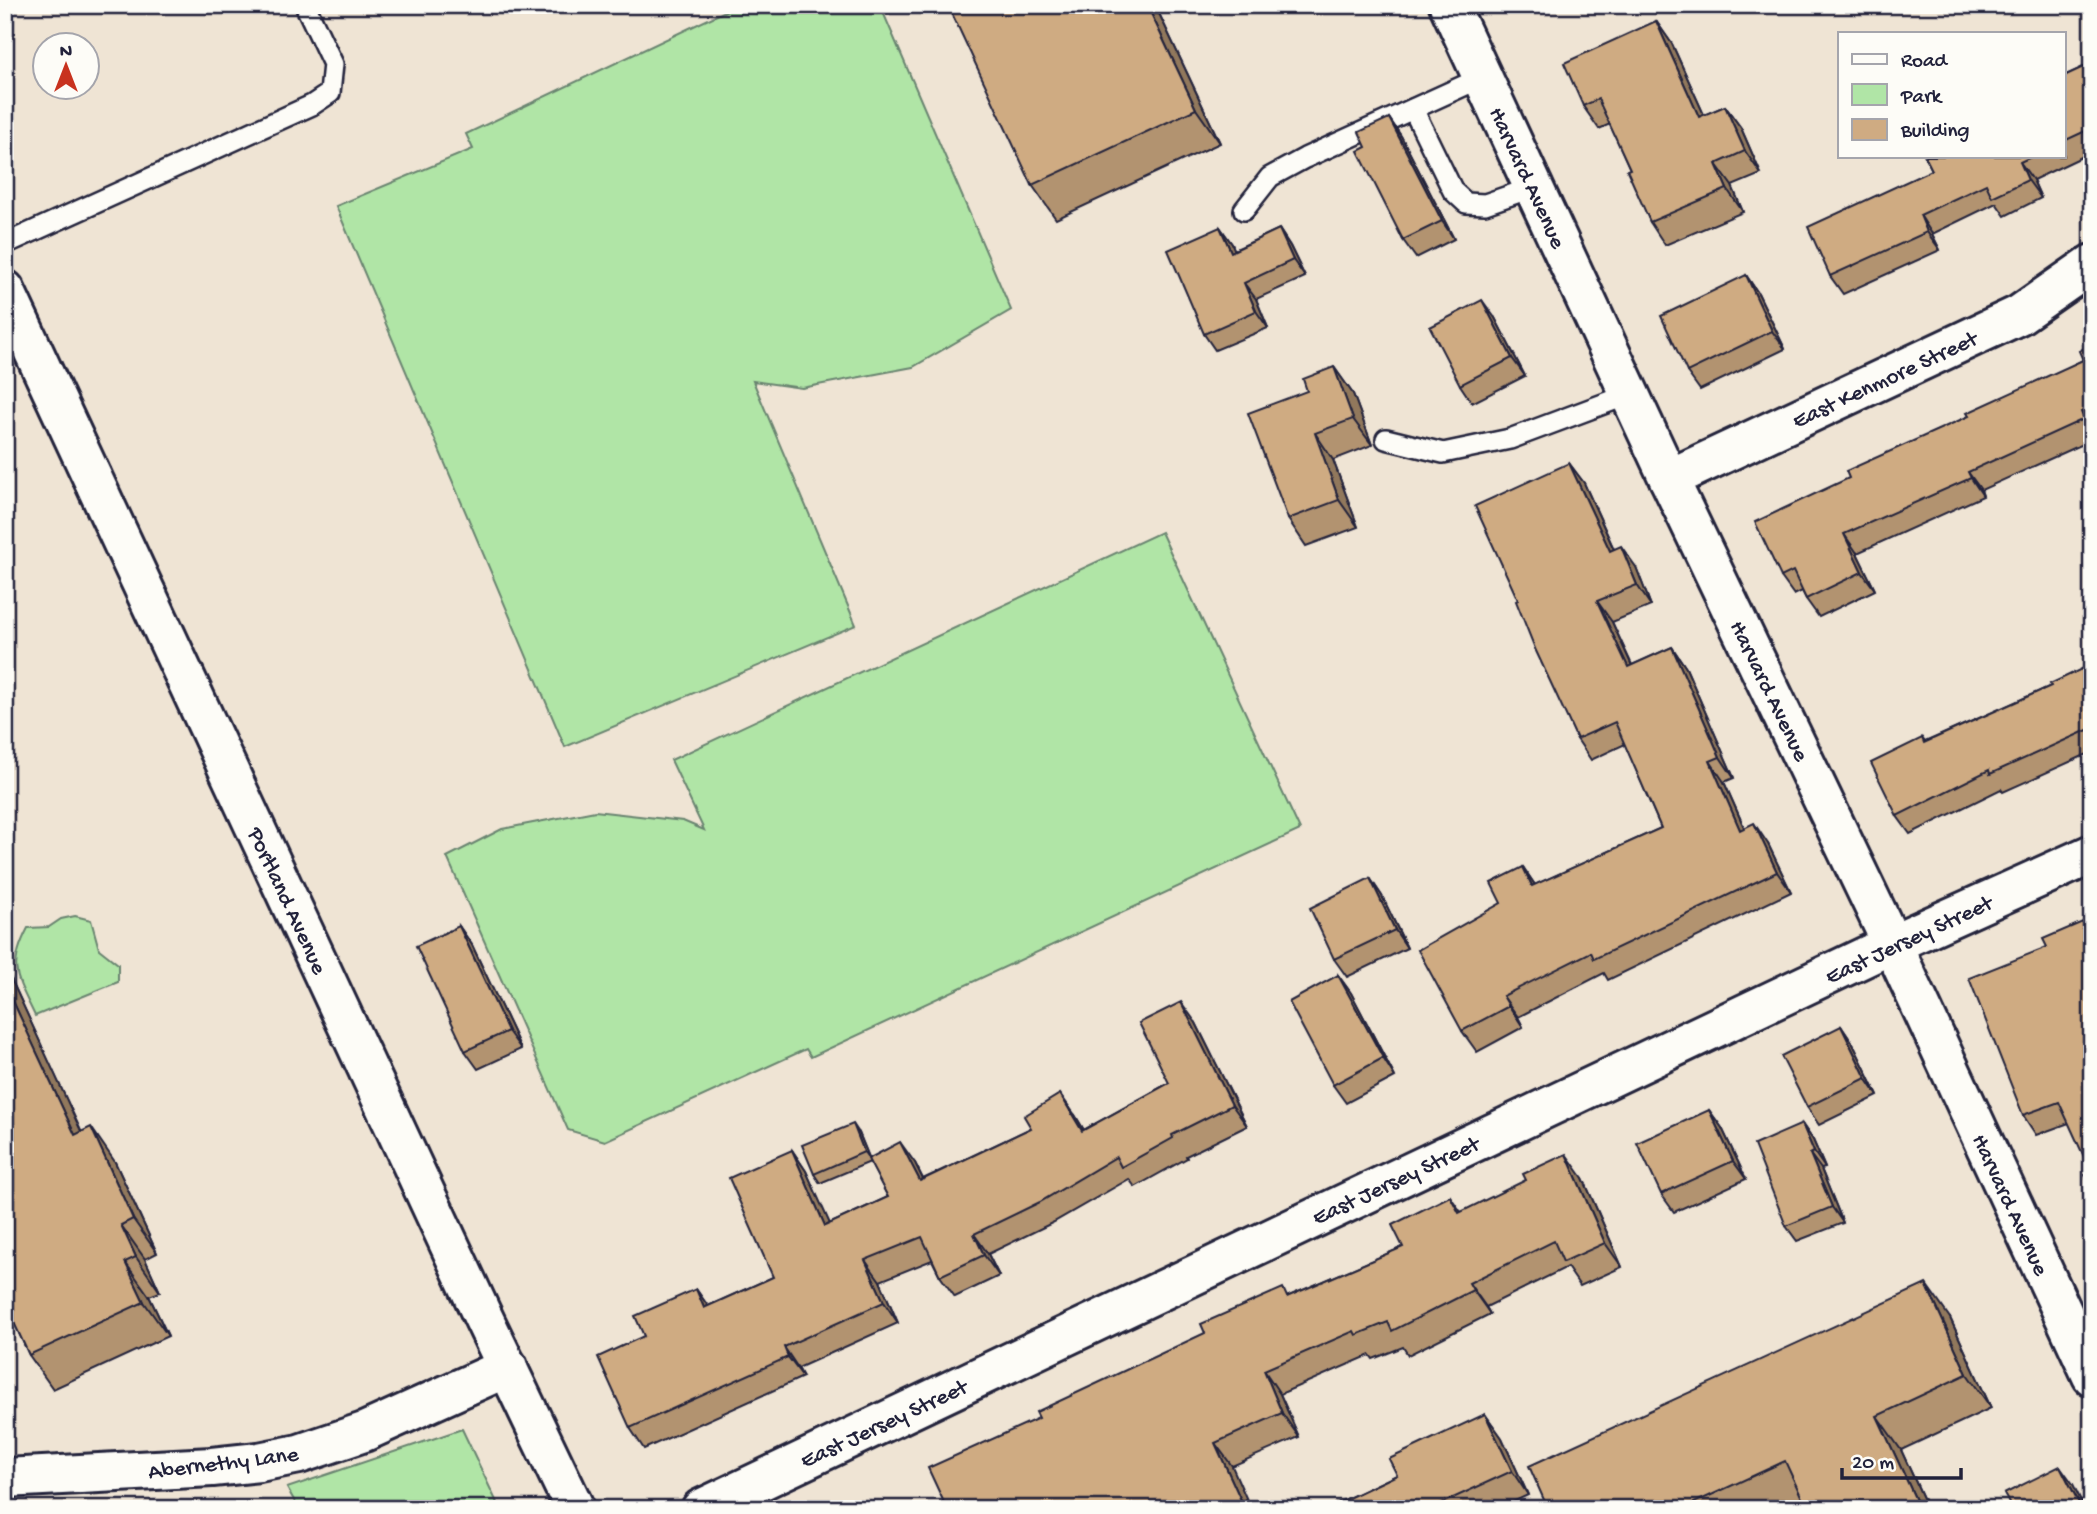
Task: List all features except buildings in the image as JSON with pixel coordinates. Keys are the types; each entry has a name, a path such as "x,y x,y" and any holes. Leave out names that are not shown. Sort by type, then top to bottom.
{"street":[{"name":"Harvard Avenue","path":"1449,5 1669,479 1892,944 2092,1376"},
{"name":"East Kenmore Street","path":"1669,479 2019,315 2092,264"},
{"name":"Portland Avenue","path":"5,290 575,1509"},
{"name":"East Jersey Street","path":"701,1509 1892,944 2092,854"},
{"name":"Abernethy Lane","path":"5,1478 212,1467 292,1456 364,1432 508,1367"}],"lane":[{"path":"5,244 313,105 330,93 333,64 305,5"},
{"path":"1244,210 1270,177 1305,158 1483,77"},
{"path":"1413,109 1453,191 1465,203 1485,204 1534,187"},
{"path":"1387,439 1443,453 1510,439 1630,394"}],"green space":[{"path":"738,5 880,5 1011,310 913,367 802,388 753,381 856,625 565,747 336,206 473,149 466,134"},
{"path":"1161,532 1300,830 811,1057 806,1049 605,1141 568,1130 447,857 502,829 595,811 683,821 704,830 671,760"},
{"path":"75,916 91,920 99,949 118,964 118,982 35,1016 17,973 16,963 22,942 28,928 49,927 61,919"},
{"path":"462,1429 500,1509 299,1509 287,1488"}]}
